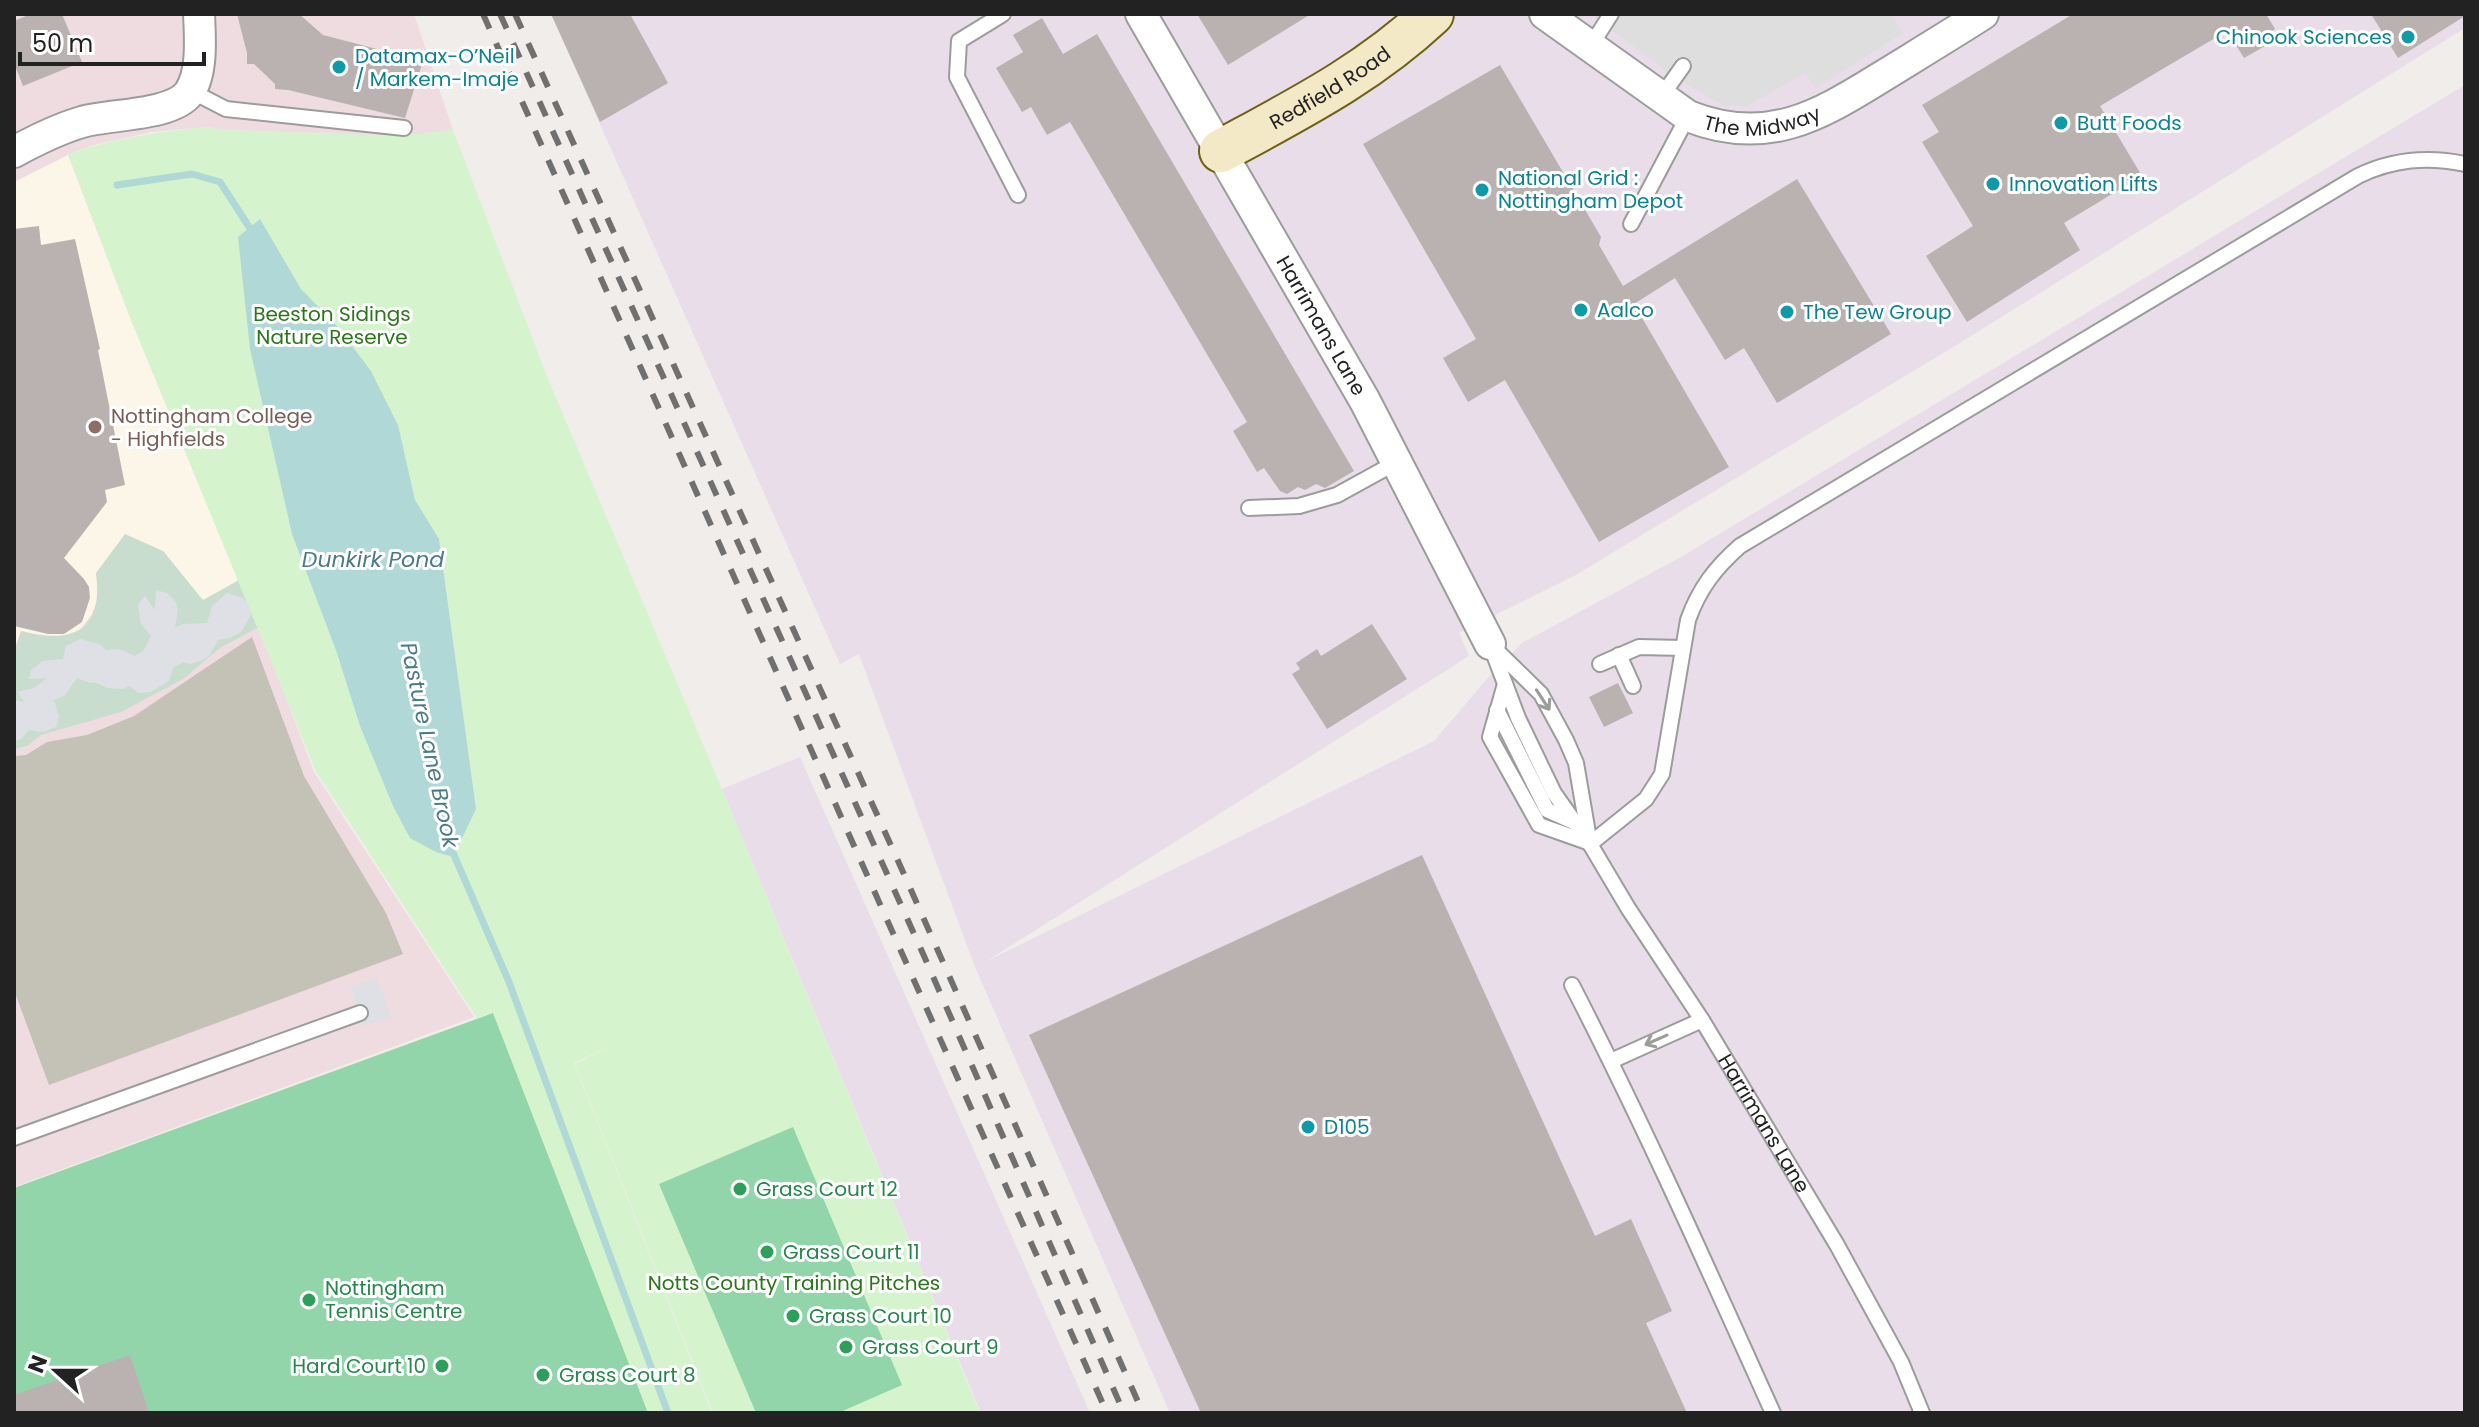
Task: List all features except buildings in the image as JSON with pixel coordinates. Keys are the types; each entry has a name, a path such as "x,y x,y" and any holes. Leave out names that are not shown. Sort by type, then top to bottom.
{"street":[{"path":"14,152 47,134 84,121 162,108 183,99 191,91 198,64 199,14"},
{"name":"Harrimans Lane","path":"1141,14 1365,401 1490,644"},
{"name":"Redfield Road","path":"1221,151 1359,73 1398,46 1432,14"},
{"name":"The Midway","path":"1545,14 1688,116 1712,126 1739,130 1792,124 1829,109 1983,14"}],"lane":[{"path":"1003,14 959,41 957,77 1018,195"},
{"path":"1590,47 1611,14"},
{"path":"1661,97 1683,66"},
{"path":"191,91 226,109 404,128"},
{"path":"1631,224 1688,116"},
{"path":"1505,684 1490,737 1539,825 1590,844 1646,799 1662,774 1688,620 1713,571 1740,546 2358,176 2400,161 2440,160 2465,164"},
{"path":"1249,508 1299,506 1337,495 1397,462"},
{"name":"Harrimans Lane","path":"1490,644 1554,793 1702,1020 1837,1245 1901,1362 1922,1413"},
{"name":"Harrimans Lane","path":"1490,644 1541,694 1566,740 1576,763 1590,844"},
{"path":"1600,664 1639,647 1683,648"},
{"path":"1619,655 1633,686"},
{"path":"1497,710 1547,810 1575,822"},
{"path":"1572,985 1611,1061 1773,1413"},
{"path":"14,1138 360,1013"},
{"path":"1611,1061 1702,1020"}],"shaded area":[{"path":"14,14 414,14 453,130 402,136 207,127 152,132 69,154 131,320 261,632 314,772 474,1017 14,1187"},
{"path":"551,14 2465,14 2465,28 1958,344 1574,576 1459,633 1469,656 985,962 1434,741 1522,643 1681,557 2465,85 2465,1413 1170,1413 975,967 859,654 840,664"},
{"path":"1590,14 1891,14 1903,33 1816,88 1805,73 1747,106 1724,106 1676,78"},
{"name":"Nottingham College - Highfields","path":"68,155 131,320 239,580 203,601 163,551 96,573 99,596 92,614 80,630 62,637 44,637 21,631 14,652 14,182"},
{"path":"156,590 167,593 176,602 175,628 183,624 207,623 212,606 227,593 243,598 251,615 241,632 218,640 203,660 190,664 183,662 173,668 169,681 151,692 139,693 129,686 123,689 107,688 77,678 64,696 54,700 59,717 56,727 43,732 29,730 21,739 14,741 14,700 24,702 18,692 34,688 47,678 29,679 31,670 43,661 63,659 66,646 80,639 99,644 106,650 120,649 135,656 144,650 151,636 141,624 138,605 145,596 155,610"},
{"path":"252,637 304,776 386,913 403,954 49,1085 14,990 14,756 26,755 47,742 87,735 134,716"},
{"path":"800,757 1090,1413 981,1413 722,789"},
{"path":"376,978 392,1017 363,1027 350,987"}],"green space":[{"name":"Beeston Sidings Nature Reserve","path":"207,127 402,136 453,130 548,379 722,789 980,1413 713,1413 575,1064 612,1045 574,1063 712,1413 648,1413 493,1013 477,1018 316,771 131,320 68,154 137,136"},
{"path":"125,534 163,551 203,600 239,580 259,627 220,648 183,679 121,712 41,735 27,746 14,749 14,652 21,631 55,636 69,634 89,621 95,609 96,573"},
{"name":"Nottingham Tennis Centre","path":"493,1013 648,1413 14,1413 14,1188"},
{"name":"Notts County Training Pitches","path":"793,1127 902,1385 838,1413 756,1413 659,1184"}],"water":[{"name":"Dunkirk Pond","path":"260,219 301,289 337,326 371,371 398,425 415,500 439,539 476,809 453,857 410,838 393,806 360,726 337,653 292,534 250,349 238,237"}],"waterway":[{"name":"Pasture Lane Brook","path":"117,185 192,174 220,182 253,233"},
{"name":"Pasture Lane Brook","path":"451,848 509,982 668,1413"}],"railway":[{"path":"483,14 1107,1413"},
{"path":"500,14 924,956 1124,1413"},
{"path":"515,14 903,872 1143,1413"}],"place":[{"name":"Chinook Sciences","path":"2408,37"},
{"name":"Datamax-O’Neil / Markem-Imaje","path":"339,67"},
{"name":"Butt Foods","path":"2061,123"},
{"name":"Innovation Lifts","path":"1993,184"},
{"name":"National Grid : Nottingham Depot","path":"1482,190"},
{"name":"Aalco","path":"1581,310"},
{"name":"The Tew Group","path":"1787,312"},
{"name":"Nottingham College - Highfields","path":"95,427"},
{"name":"D105","path":"1308,1127"},
{"name":"Grass Court 12","path":"740,1189"},
{"name":"Grass Court 11","path":"767,1252"},
{"name":"Nottingham Tennis Centre","path":"309,1300"},
{"name":"Grass Court 10","path":"793,1316"},
{"name":"Grass Court 9","path":"846,1347"},
{"name":"Hard Court 10","path":"442,1366"},
{"name":"Grass Court 8","path":"543,1375"}]}
